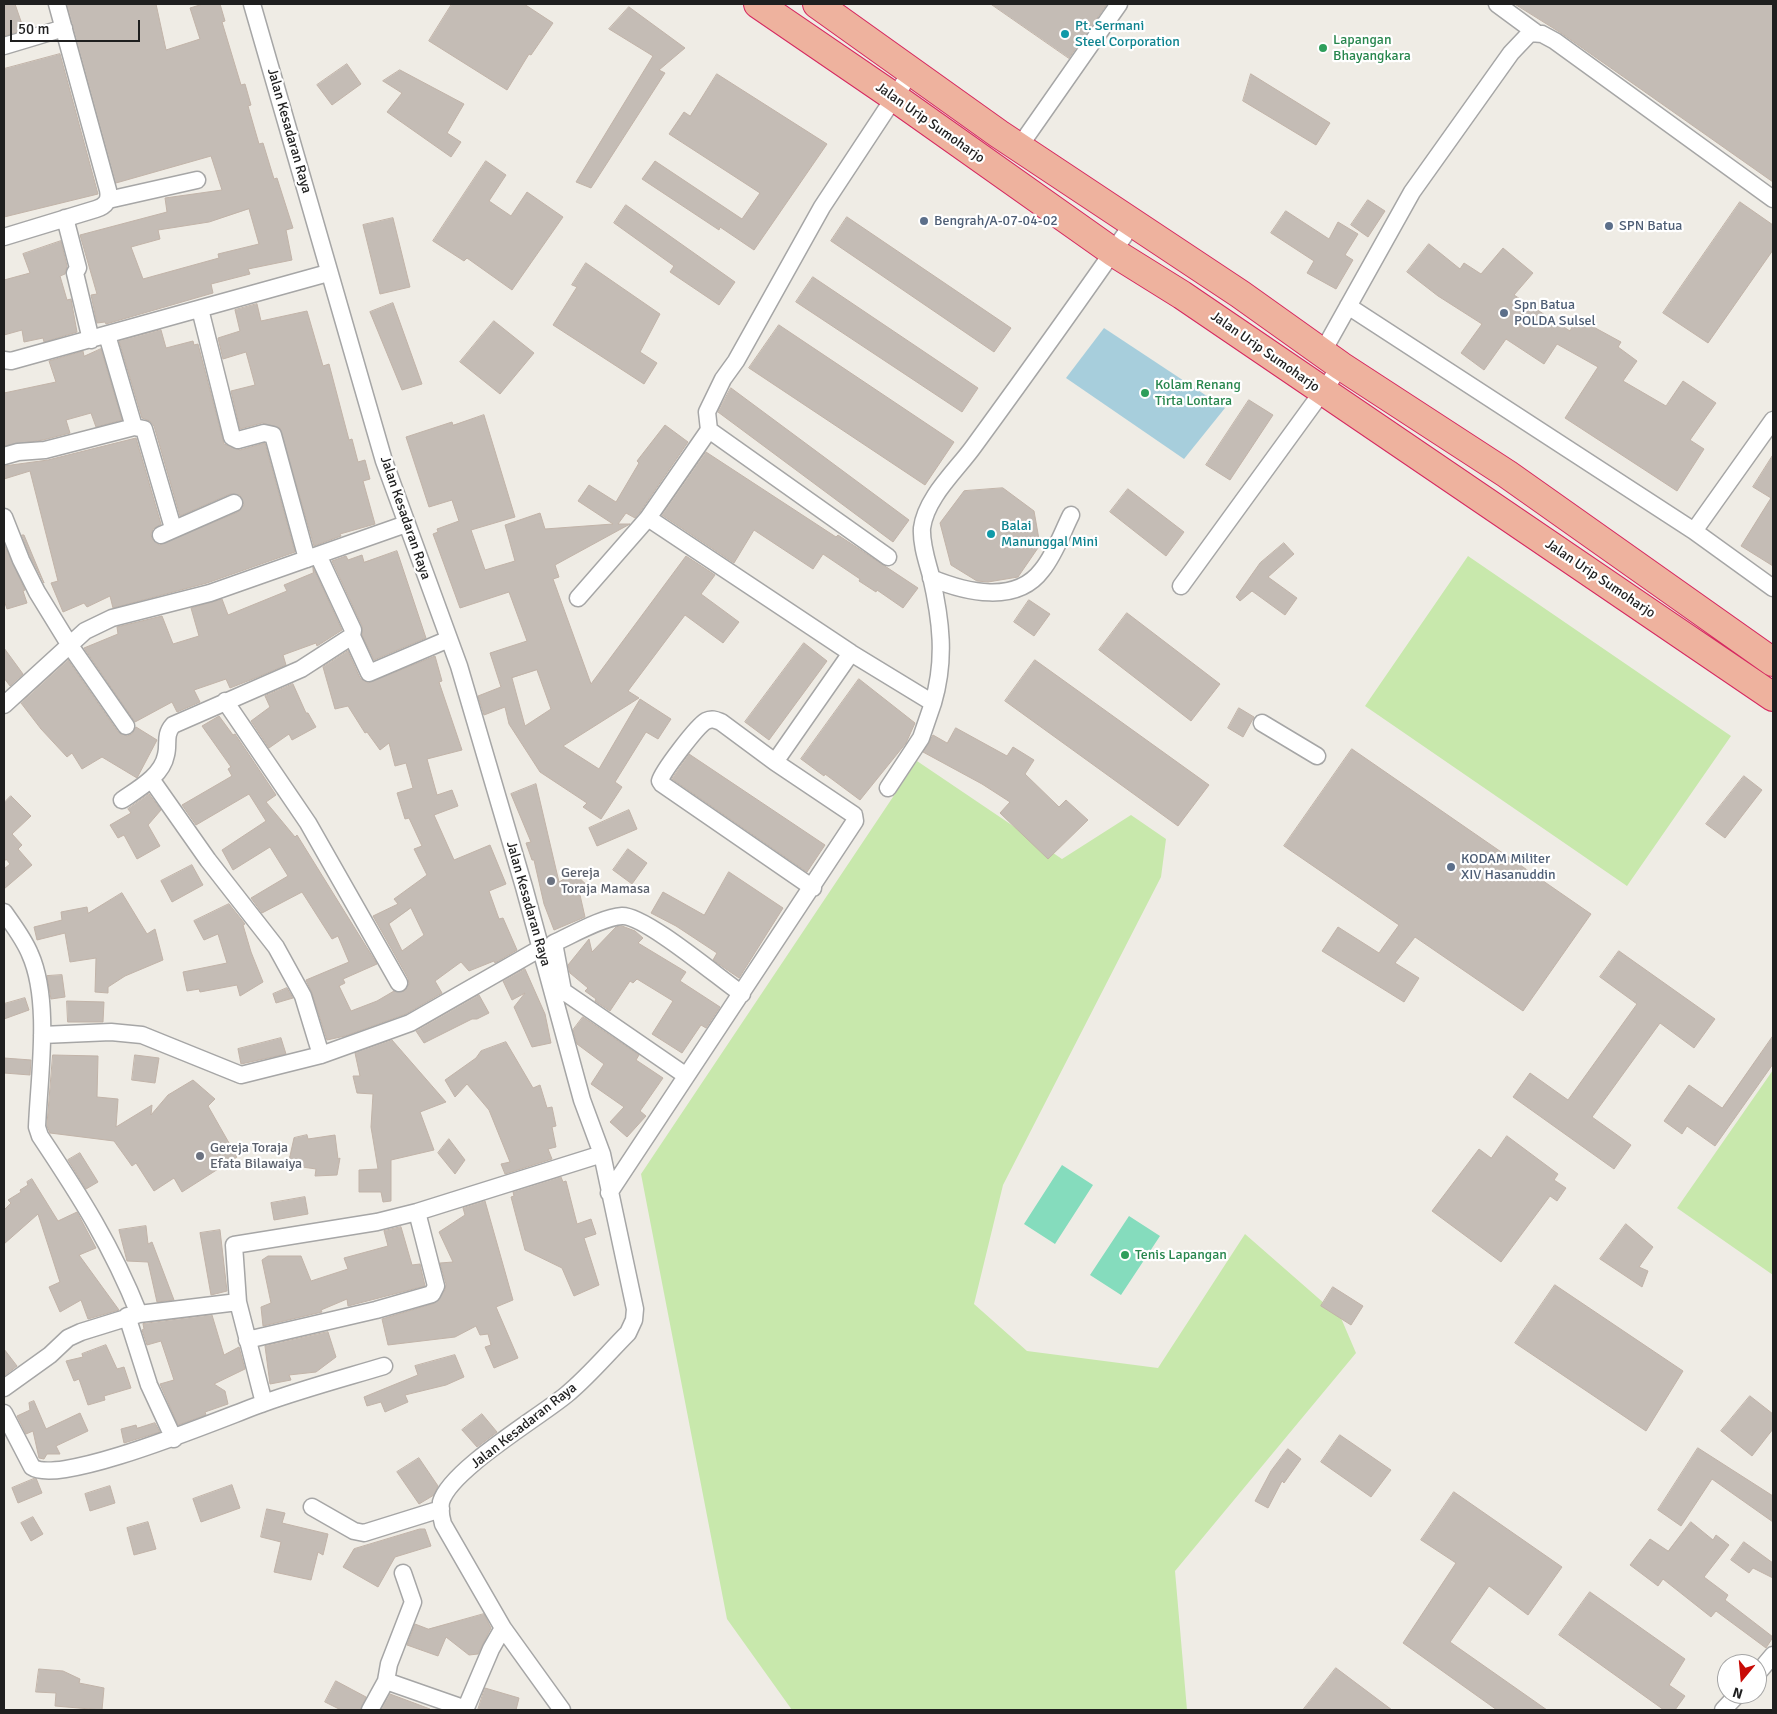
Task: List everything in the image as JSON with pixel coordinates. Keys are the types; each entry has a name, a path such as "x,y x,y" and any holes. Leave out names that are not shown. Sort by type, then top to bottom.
{"highway":[{"name":"Jalan Urip Sumoharjo","path":"758,4 894,97 1113,252 1182,295 1629,600 1684,634 1773,697"},
{"path":"817,4 1019,147 1240,294 1332,360 1507,474 1773,662"},
{"path":"1629,600 1647,572"}],"street":[{"path":"57,4 108,190 108,200"},
{"name":"Jalan Kesadaran Raya","path":"252,4 328,274 406,524 449,639 496,789 582,1100 602,1154 635,1309 632,1326 567,1394 477,1460 447,1492 442,1501 441,1509"},
{"path":"1019,147 1119,4"},
{"path":"1497,4 1535,32 1555,41 1773,198"},
{"path":"4,46 64,28"},
{"path":"1181,586 1322,391 1348,306 1412,192 1511,53 1525,36 1535,32"},
{"path":"578,598 648,518 709,430 707,412 723,378 736,360 822,207 911,72"},
{"path":"4,237 101,208 108,200 197,180"},
{"path":"64,218 78,268 75,272 91,340"},
{"path":"888,788 921,738 940,677 942,642 922,529 926,512 935,496 973,447 1133,223"},
{"path":"4,360 91,340 328,274"},
{"path":"1348,306 1694,531 1773,588"},
{"path":"200,309 232,437 238,440 264,433 273,435 312,557 353,630 352,636 369,673 449,639"},
{"path":"108,335 134,427"},
{"path":"1694,531 1773,420"},
{"path":"4,456 18,452 45,450 134,427 144,429 167,531 234,503"},
{"path":"709,430 888,557"},
{"path":"931,578 950,585 984,592 1017,588 1030,582 1042,570 1071,515"},
{"path":"4,517 21,560 69,644 126,726"},
{"path":"648,518 851,652 933,703"},
{"path":"4,705 85,631 112,618 210,593 373,534 406,524"},
{"path":"122,800 151,779 163,764 167,755 166,738 173,725 301,669 352,636"},
{"path":"775,762 851,652"},
{"path":"225,701 308,823 399,983"},
{"path":"609,1193 685,1075 742,994 856,822 854,815 775,762 721,722 714,719 706,721 662,774 660,781 812,888"},
{"path":"1262,723 1317,756"},
{"path":"151,779 208,860 276,947 303,996 321,1055"},
{"path":"4,912 31,956 38,983 42,1035 37,1127 40,1136 87,1206 106,1240 133,1315 150,1385 174,1439"},
{"path":"685,1075 563,991 554,943 623,916 638,920 742,994"},
{"path":"42,1035 111,1032 142,1035 241,1075 321,1055 410,1023 541,948"},
{"path":"264,1403 238,1302 234,1245 377,1222 417,1212 602,1154"},
{"path":"247,1340 376,1310 432,1294 436,1286 417,1212"},
{"path":"4,1388 50,1355 68,1338 133,1315 238,1302"},
{"path":"4,1413 32,1467 44,1471 104,1460 174,1439 264,1403 384,1366"},
{"path":"312,1507 354,1532 364,1532 441,1509 443,1524 504,1628 562,1710"},
{"path":"370,1710 386,1681 390,1664 413,1602 403,1573"},
{"path":"386,1681 465,1710 491,1649 504,1628"}],"green space":[{"path":"1468,556 1731,736 1627,886 1365,706"},
{"path":"917,761 1062,859 1131,815 1166,839 1161,877 1003,1185 974,1304 1027,1351 1158,1368 1245,1234 1341,1318 1356,1353 1175,1571 1187,1710 792,1710 727,1619 641,1174"},
{"path":"1773,1070 1773,1275 1677,1208"},
{"path":"1062,1165 1093,1185 1055,1244 1024,1224"},
{"name":"Tenis Lapangan","path":"1129,1216 1160,1236 1121,1295 1090,1275"}],"water":[{"name":"Kolam Renang Tirta Lontara","path":"1104,328 1225,408 1184,459 1066,378"}],"building":[{"path":"4,4 15,4 24,30 4,36"},
{"path":"67,4 156,4 166,50 200,39 190,8 203,4 220,4 225,21 222,22 241,85 245,84 251,105 248,106 259,144 263,143 274,179 277,178 293,228 286,230 292,260 248,269 250,274 211,284 213,293 106,324 105,322 97,323 91,295 97,294 80,235 167,212 165,198 222,190 211,156 116,183","holes":["249,209 259,244 218,254 219,258 143,279 131,247 160,239 158,230 209,222"]},
{"path":"452,4 524,4 553,23 531,55 529,54 507,90 429,41"},
{"name":"Pt. Sermani Steel Corporation","path":"991,4 1107,4 1069,58"},
{"path":"1515,4 1773,4 1773,182 1561,33"},
{"path":"629,7 685,48 659,70 665,73 591,188 576,182 653,56 609,29"},
{"path":"60,54 98,194 4,217 4,69"},
{"path":"347,64 361,84 332,105 317,85"},
{"path":"400,70 464,104 447,133 461,142 451,157 387,112 402,93 383,81"},
{"path":"717,74 827,144 754,250 720,227 719,230 642,179 655,161 742,219 760,193 669,134 684,112 690,116"},
{"path":"1251,74 1330,123 1316,145 1243,101"},
{"path":"486,161 506,175 489,201 511,216 527,192 563,217 512,290 467,258 464,261 433,241"},
{"path":"1368,200 1385,211 1368,237 1351,225"},
{"path":"1740,202 1773,225 1773,250 1708,343 1663,313"},
{"path":"626,205 735,282 719,305 670,272 674,266 614,223"},
{"path":"1286,211 1329,239 1338,222 1358,234 1345,255 1353,260 1336,289 1307,273 1314,261 1271,233"},
{"path":"847,217 1011,328 994,352 831,241"},
{"path":"393,218 410,287 380,294 363,225"},
{"path":"61,241 67,266 65,274 60,276 67,300 71,299 77,332 44,342 43,338 24,342 22,330 4,335 4,280 30,273 23,254"},
{"path":"1429,244 1460,269 1464,263 1481,274 1503,248 1533,273 1514,295 1570,331 1577,318 1621,342 1618,347 1637,361 1623,381 1666,406 1683,381 1716,403 1690,440 1704,449 1677,491 1565,418 1598,367 1557,344 1544,364 1506,339 1484,370 1461,353 1482,324 1438,296 1407,272"},
{"path":"586,263 660,314 640,352 657,363 644,384 553,325 577,287 572,285"},
{"path":"813,277 978,388 962,412 796,302"},
{"path":"393,303 422,384 402,390 370,312"},
{"path":"257,304 261,321 307,311 323,366 329,364 349,440 352,439 358,462 365,460 370,479 363,481 375,524 340,534 341,536 314,546 280,428 262,423 240,429 231,391 255,385 246,352 223,359 218,338 240,331 235,310"},
{"path":"494,321 534,353 500,394 460,362"},
{"path":"779,325 954,442 925,485 749,368"},
{"path":"161,330 166,348 193,341 194,345 198,344 224,444 240,450 265,443 295,552 207,583 113,608 110,596 87,607 84,603 63,612 51,583 58,581 30,471 4,479 4,466 48,460 136,438 161,524 153,529 151,534 152,539 159,545 238,512 244,505 240,495 230,494 180,516 154,426 150,421 142,418 119,341"},
{"path":"101,349 122,420 96,427 91,413 66,420 70,433 43,440 4,446 4,393 56,382 49,361 83,351 84,356"},
{"path":"731,388 909,520 893,542 718,412"},
{"path":"1249,400 1273,415 1230,480 1206,465"},
{"path":"484,415 515,517 471,530 485,570 515,561 505,525 540,513 545,529 613,524 578,501 589,485 616,502 639,463 637,461 665,425 688,442 635,518 626,513 618,524 630,524 555,565 559,577 553,579 591,684 686,556 715,575 701,594 739,622 723,643 685,615 628,691 639,698 563,746 599,769 640,699 671,719 658,739 646,732 615,782 622,787 601,819 583,807 587,803 540,772 509,724 505,707 484,715 478,696 501,687 490,653 527,641 509,592 460,608 433,534 438,532 437,529 459,521 452,500 429,507 406,437 452,422 453,425","holes":["537,670 551,709 525,726 512,678"]},
{"path":"706,452 918,588 903,608 877,590 876,592 859,581 860,579 823,554 813,569 754,530 734,563 662,515"},
{"path":"1773,455 1773,566 1741,546 1771,498 1753,487"},
{"name":"Balai Manunggal Mini","path":"1003,488 1034,511 1040,545 1018,577 988,582 977,581 951,565 940,523 964,491"},
{"path":"1128,489 1184,532 1166,556 1110,512"},
{"path":"22,535 24,535 44,583 30,556"},
{"path":"1284,543 1294,554 1268,577 1297,598 1285,615 1252,591 1240,601 1236,597 1260,563"},
{"path":"4,544 25,590 23,591 27,603 7,609 4,600"},
{"path":"397,551 426,638 374,660 362,635 362,626 332,561 346,556 348,560 362,555 364,562"},
{"path":"313,567 342,630 317,646 316,643 283,655 286,665 258,677 230,688 226,679 194,690 200,702 177,712 172,702 135,722 84,648 118,634 117,627 162,616 173,644 199,636 191,608 222,599 228,615 287,591 284,585 313,573"},
{"path":"1029,600 1050,614 1034,636 1014,622"},
{"path":"1127,613 1220,684 1191,721 1099,650"},
{"path":"804,643 827,661 769,740 745,722"},
{"path":"4,648 23,674 10,686 4,678"},
{"path":"348,651 360,678 368,683 435,656 442,681 439,682 462,750 427,759 437,795 452,790 458,806 434,815 454,860 490,845 506,884 489,891 499,919 503,918 517,950 495,963 494,961 469,971 461,962 435,981 442,993 406,1014 345,1036 327,1040 306,980 349,962 338,936 332,939 302,892 262,913 251,898 288,876 270,847 233,870 222,850 266,821 249,794 196,825 182,805 232,776 228,769 231,767 202,726 219,716 233,735 235,734 276,795 266,802 295,837 297,835 377,964 343,979 345,983 339,986 351,1011 377,1001 394,991 404,991 409,984 408,978 373,916 398,904 394,899 427,875 414,849 422,846 409,818 405,819 397,793 413,788 406,763 395,766 389,743 380,750 367,732 365,733 348,706 335,709 323,667","holes":["411,908 424,935 402,951 389,924"]},
{"path":"68,660 118,732 127,736 132,734 136,727 157,740 137,778 102,757 82,769 72,753 67,757 41,729 21,703"},
{"path":"1035,660 1209,785 1178,826 1005,701"},
{"path":"859,679 915,723 906,743 860,800 801,759"},
{"path":"293,684 306,713 308,713 316,727 292,740 289,734 269,748 251,721 270,707 265,696"},
{"path":"1239,708 1254,717 1243,737 1228,728"},
{"path":"956,728 1007,756 1013,747 1034,760 1025,774 1059,807 1066,800 1088,820 1048,859 1000,813 1010,802 982,784 923,752 933,735 947,743"},
{"path":"1352,749 1591,914 1523,1011 1415,937 1395,963 1419,978 1404,1002 1322,951 1338,927 1379,953 1399,925 1284,846"},
{"path":"689,754 825,845 807,872 672,779"},
{"path":"1744,776 1762,790 1725,838 1706,824"},
{"path":"536,784 559,882 574,873 591,889 580,895 585,917 554,930 544,904 534,860 532,860 526,843 531,842 511,794"},
{"path":"149,794 161,810 148,825 160,846 137,859 124,835 118,838 110,825 131,813 128,809"},
{"path":"11,796 31,816 12,834 22,845 18,849 32,865 4,889 4,869 10,864 6,859 4,862 4,803"},
{"path":"629,810 637,829 597,846 589,828"},
{"path":"628,849 647,863 632,884 613,870"},
{"path":"192,865 203,885 172,902 161,881"},
{"path":"729,872 783,908 739,978 713,960 717,953 676,926 651,913 663,892 704,915"},
{"path":"122,893 147,934 155,929 163,960 125,976 108,987 108,993 95,992 96,958 70,962 65,933 37,940 34,927 62,920 61,912 87,907 88,913"},
{"path":"229,904 245,924 243,925 251,952 263,982 240,996 237,985 200,992 199,989 187,991 183,972 227,963 218,934 204,940 194,921"},
{"path":"622,926 635,931 643,938 638,943 686,972 680,981 720,1007 706,1028 701,1025 682,1053 652,1034 673,1001 637,979 633,983 630,981 610,1011 595,1001 596,999 585,991 588,988 570,973 568,965 589,939 592,952 616,927"},
{"path":"1619,951 1715,1019 1694,1048 1660,1023 1592,1117 1631,1145 1614,1169 1513,1097 1530,1073 1568,1100 1637,1004 1600,977"},
{"path":"525,969 545,1014 551,1043 532,1047 514,1007 525,993 512,1000 503,981"},
{"path":"62,975 65,997 51,999 47,976"},
{"path":"287,988 293,998 276,1003 273,994"},
{"path":"479,995 489,1013 477,1019 472,1019 424,1043 416,1031"},
{"path":"25,998 29,1010 4,1019 4,1004"},
{"path":"67,1001 104,1002 103,1022 68,1022"},
{"path":"583,1017 639,1055 636,1060 663,1078 640,1111 646,1116 627,1137 610,1122 624,1107 591,1084 604,1064 577,1044 573,1030"},
{"path":"1773,1036 1773,1064 1715,1146 1687,1126 1682,1134 1664,1121 1689,1085 1722,1108"},
{"path":"281,1038 286,1054 241,1064 238,1049"},
{"path":"392,1040 446,1102 420,1112 434,1150 391,1160 391,1201 383,1202 381,1192 359,1192 359,1170 378,1169 371,1127 373,1094 357,1093 353,1076 360,1076 355,1053"},
{"path":"506,1042 533,1088 540,1085 547,1108 552,1107 556,1126 552,1127 556,1147 548,1149 552,1159 505,1174 501,1164 510,1162 489,1110 467,1084 455,1097 445,1080 476,1058 481,1051"},
{"path":"53,1055 98,1056 97,1097 118,1099 116,1127 152,1105 151,1115 168,1095 193,1080 215,1099 208,1106 237,1157 182,1192 174,1178 154,1191 136,1163 132,1166 114,1141 50,1133 47,1126"},
{"path":"135,1055 159,1058 155,1083 132,1080"},
{"path":"4,1058 31,1060 30,1075 4,1073"},
{"path":"307,1135 308,1139 335,1135 338,1159 340,1158 337,1175 315,1176 316,1169 288,1165 294,1138"},
{"path":"1507,1136 1558,1174 1554,1180 1566,1188 1557,1201 1550,1196 1501,1262 1432,1211 1479,1149 1491,1158"},
{"path":"449,1139 465,1160 455,1174 438,1153"},
{"path":"80,1153 98,1182 86,1189 68,1160"},
{"path":"561,1177 563,1182 566,1181 577,1224 591,1219 596,1234 584,1238 599,1285 574,1296 562,1268 525,1250 511,1197 514,1196 513,1192"},
{"path":"32,1179 58,1221 77,1212 96,1248 79,1255 119,1310 88,1319 81,1300 60,1312 49,1287 60,1282 38,1214 4,1244 4,1210 11,1203 8,1200 21,1192 20,1190 28,1185 27,1182"},
{"path":"305,1197 308,1214 274,1220 271,1203"},
{"path":"485,1201 513,1300 496,1307 518,1358 494,1368 485,1347 491,1345 488,1334 480,1335 476,1326 455,1337 388,1345 382,1319 435,1303 445,1290 446,1284 440,1263 453,1262 439,1232 465,1215 463,1208"},
{"path":"1626,1224 1653,1247 1639,1267 1648,1271 1642,1287 1600,1259"},
{"path":"146,1226 148,1244 152,1242 174,1300 157,1302 148,1262 127,1261 119,1230"},
{"path":"401,1227 412,1265 420,1264 425,1286 348,1306 347,1299 321,1310 322,1312 263,1326 261,1307 271,1303 262,1260 268,1256 301,1256 311,1281 348,1269 344,1258 388,1246 384,1231"},
{"path":"220,1230 227,1291 211,1295 200,1233"},
{"path":"1555,1285 1683,1371 1646,1431 1515,1343"},
{"path":"1333,1287 1363,1306 1351,1325 1321,1306"},
{"path":"212,1315 224,1355 239,1347 245,1369 214,1384 225,1391 228,1404 205,1412 206,1415 178,1425 160,1384 174,1380 161,1341 147,1345 142,1330 144,1329 143,1324"},
{"path":"328,1332 336,1357 316,1372 289,1375 291,1380 270,1384 265,1346"},
{"path":"106,1345 117,1369 124,1367 131,1388 104,1396 105,1400 88,1405 79,1379 74,1381 66,1361 83,1357 82,1354"},
{"path":"4,1349 17,1366 4,1376"},
{"path":"455,1355 464,1377 446,1385 405,1395 408,1402 385,1412 381,1402 367,1406 364,1397 418,1375 415,1366"},
{"path":"1750,1396 1773,1414 1773,1429 1752,1456 1721,1431"},
{"path":"34,1401 46,1429 80,1413 88,1431 56,1446 60,1454 47,1454 44,1459 39,1458 33,1431 26,1434 17,1416 30,1410 29,1403"},
{"path":"482,1414 497,1432 477,1447 462,1430"},
{"path":"155,1423 160,1432 124,1443 121,1429 136,1425 137,1428"},
{"path":"1340,1435 1391,1470 1371,1497 1321,1462"},
{"path":"1698,1448 1773,1496 1773,1522 1712,1479 1681,1526 1658,1510"},
{"path":"1288,1449 1301,1459 1284,1483 1282,1481 1268,1508 1255,1501 1271,1471"},
{"path":"419,1458 438,1486 434,1495 419,1504 397,1472"},
{"path":"36,1478 42,1493 18,1503 12,1488"},
{"path":"232,1485 240,1508 201,1522 193,1499"},
{"path":"110,1486 115,1503 90,1511 85,1494"},
{"path":"1454,1492 1562,1567 1528,1615 1489,1586 1450,1642 1547,1710 1497,1710 1403,1643 1456,1563 1421,1540"},
{"path":"267,1509 285,1513 282,1523 328,1534 323,1555 318,1552 311,1580 274,1572 281,1542 261,1537"},
{"path":"33,1517 43,1534 31,1541 21,1523"},
{"path":"148,1522 156,1549 134,1555 127,1528"},
{"path":"1691,1522 1713,1540 1716,1535 1729,1545 1704,1577 1728,1595 1725,1600 1773,1637 1766,1648 1716,1611 1711,1617 1663,1579 1658,1586 1630,1565 1650,1539 1668,1551"},
{"path":"425,1529 431,1546 395,1557 378,1587 343,1567 354,1549"},
{"path":"1744,1542 1773,1563 1773,1578 1753,1568 1749,1573 1731,1560"},
{"path":"1590,1592 1685,1659 1669,1685 1685,1696 1675,1710 1664,1710 1559,1635"},
{"path":"484,1614 491,1628 478,1654 469,1655 446,1637 438,1656 407,1645 415,1624 428,1629"},
{"path":"1336,1668 1392,1710 1303,1710"},
{"path":"39,1669 63,1671 80,1679 79,1683 104,1688 102,1710 55,1706 56,1693 36,1692"},
{"path":"336,1681 366,1697 360,1710 341,1710 325,1702"},
{"path":"485,1688 519,1698 516,1710 478,1710"},
{"path":"390,1694 430,1709 430,1710 381,1710"}],"place":[{"name":"Pt. Sermani Steel Corporation","path":"1065,34"},
{"name":"Lapangan Bhayangkara","path":"1323,48"},
{"name":"Bengrah/A-07-04-02","path":"924,221"},
{"name":"SPN Batua","path":"1609,226"},
{"name":"Spn Batua POLDA Sulsel","path":"1504,313"},
{"name":"Kolam Renang Tirta Lontara","path":"1145,393"},
{"name":"Balai Manunggal Mini","path":"991,534"},
{"name":"KODAM Militer XIV Hasanuddin","path":"1451,867"},
{"name":"Gereja Toraja Mamasa","path":"551,881"},
{"name":"Gereja Toraja Efata Bilawaiya","path":"200,1156"},
{"name":"Tenis Lapangan","path":"1125,1255"}]}
